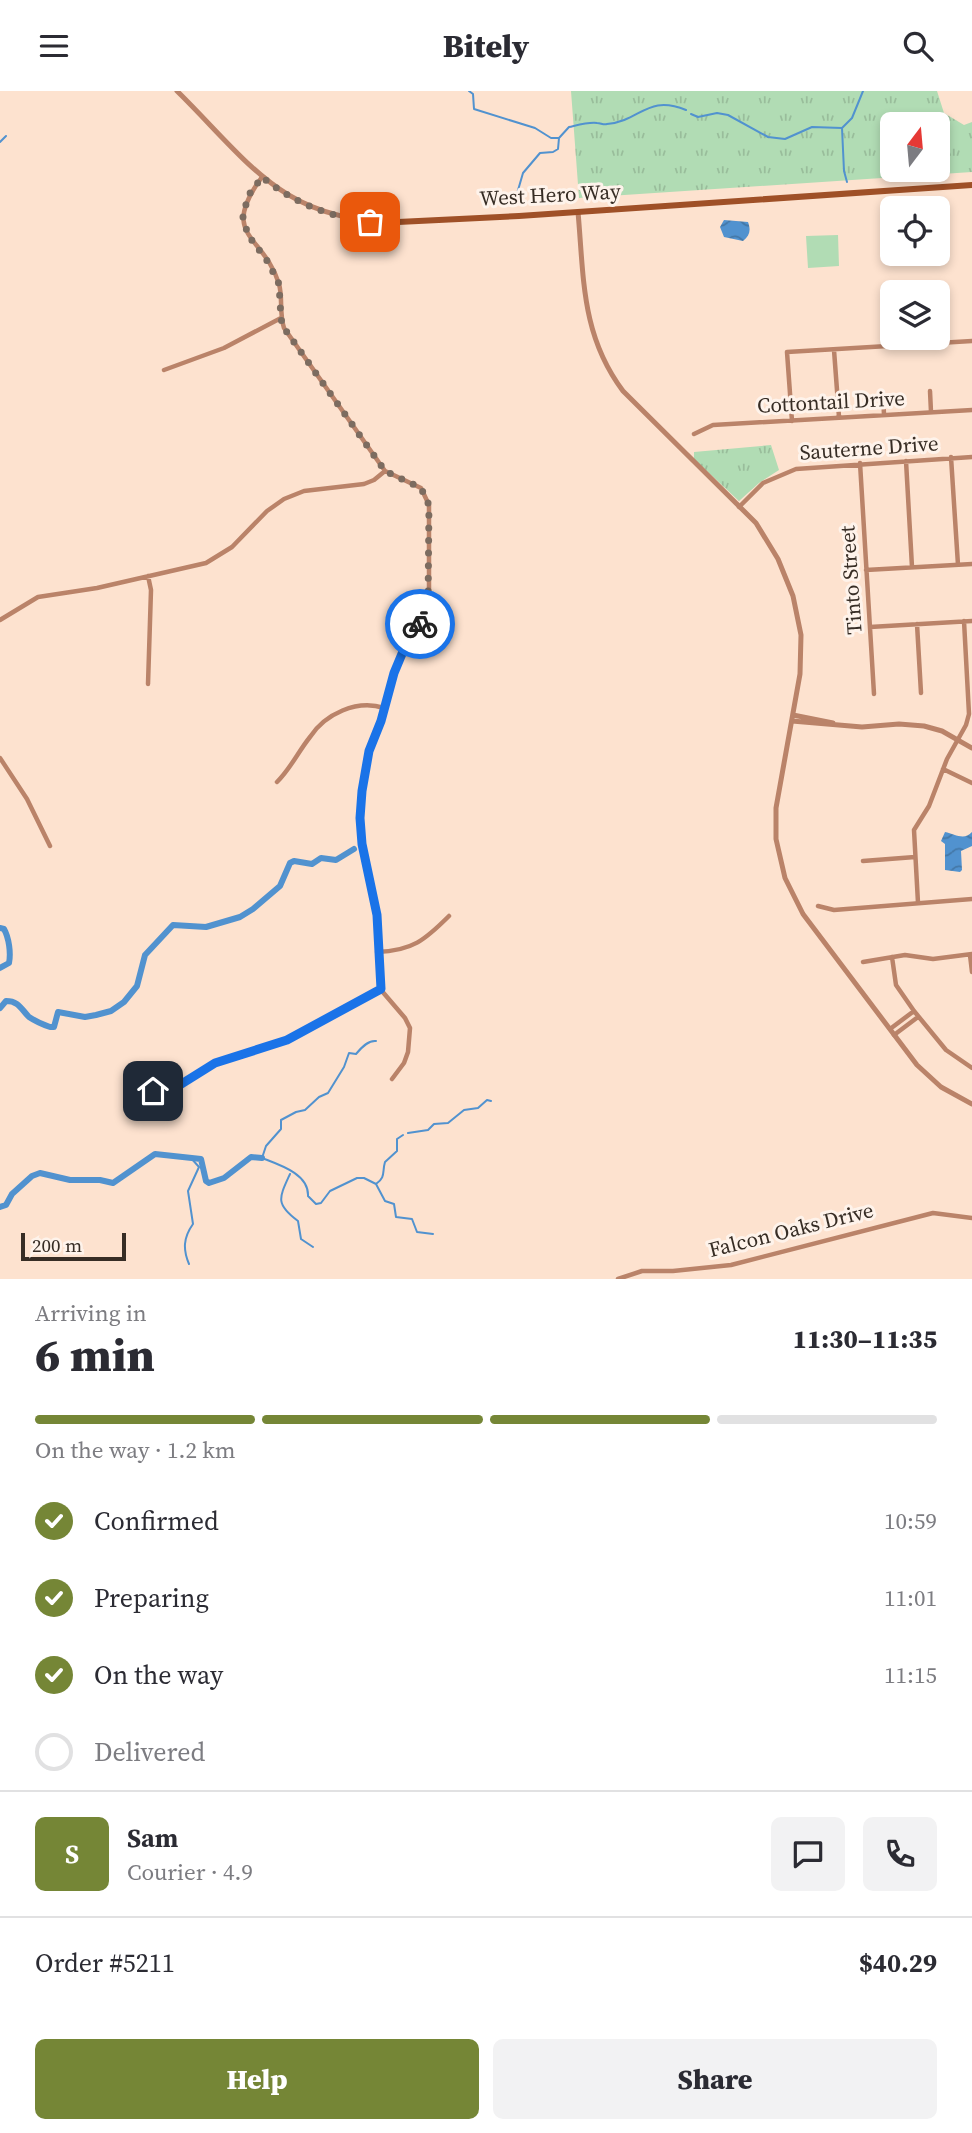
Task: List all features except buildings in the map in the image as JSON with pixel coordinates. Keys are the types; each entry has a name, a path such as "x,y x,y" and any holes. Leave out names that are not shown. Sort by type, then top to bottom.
{"main road":[{"name":"West Hero Way","path":"398,222 972,185"}],"street":[{"name":"West Hero Way","path":"177,91 262,177 285,194 323,212 353,220 398,222"},
{"path":"262,177 248,196 243,217 248,235 268,262 279,284 281,319 294,344 385,471 421,488 429,505 429,590 424,618 404,649 369,751 360,818 362,844 377,915 381,989 410,1028 408,1052 404,1063 392,1079"},
{"path":"578,212 588,315 601,356 623,391 756,523 778,559 793,596 801,635 801,663 776,808 776,839 785,878 803,914 894,1035 929,1077 953,1095 972,1104"},
{"path":"164,370 223,348 281,319"},
{"path":"792,421 787,352 972,341"},
{"path":"834,350 839,417"},
{"path":"930,391 931,412"},
{"path":"883,394 884,415"},
{"name":"Cottontail Drive","path":"694,434 713,425 972,410"},
{"path":"951,457 958,565"},
{"name":"Sauterne Drive","path":"739,506 764,482 784,472 804,468 972,457"},
{"path":"906,461 912,567"},
{"name":"Tinto Street","path":"860,464 874,694"},
{"path":"0,620 38,597 97,588 212,561 232,547 267,511 288,496 304,491 364,484 385,471"},
{"path":"866,570 972,563"},
{"path":"148,576 151,609 148,684"},
{"path":"918,903 913,836 969,714 964,621"},
{"path":"870,627 972,621"},
{"path":"917,624 921,693"},
{"path":"277,782 292,767 310,736 329,719 359,705 384,708"},
{"path":"793,718 862,727 912,725 942,731 972,748"},
{"path":"0,758 27,799 50,846"},
{"path":"943,769 972,783"},
{"path":"863,861 915,857"},
{"path":"818,906 834,910 972,899"},
{"path":"377,952 392,952 412,947 449,916"},
{"path":"863,962 912,955 933,959 971,954 972,972"},
{"path":"892,957 896,985 918,1017 946,1050 971,1067"},
{"path":"153,1091 175,1088 215,1063 287,1040 381,989"},
{"path":"890,1029 914,1011"},
{"path":"894,1035 918,1017"},
{"name":"Falcon Oaks Drive","path":"618,1279 642,1271 731,1265 933,1213 971,1216"}],"green space":[{"path":"571,91 937,91 944,112 880,112 880,178 579,198"},
{"path":"950,117 964,125 972,122 972,172 950,173"},
{"path":"838,235 839,266 808,268 806,236"},
{"path":"771,445 779,470 739,501 694,459 694,452"}],"water":[{"path":"724,220 748,222 750,230 747,237 743,241 724,237 720,227"},
{"path":"945,832 963,836 972,832 972,846 961,851 960,872 945,870 945,844 941,841"}],"waterway":[{"path":"469,91 473,94 474,109 535,128 551,138 559,138"},
{"path":"691,114 698,117 717,113 728,115 768,137 785,139 812,127 842,128 852,118 863,91"},
{"path":"514,204 523,173 540,153 558,149 559,138 569,127 619,122 662,105 686,110"},
{"path":"842,128 847,182"},
{"path":"0,142 6,136"},
{"path":"0,1008 6,1001 14,1002 29,1017 50,1027 54,1027 58,1012 85,1017 111,1011 124,1002 137,986 145,955 173,925 206,927 240,917 280,886 290,863 294,861 312,864 321,858 336,860 354,849"},
{"path":"0,928 6,933 10,955 9,963 0,968"},
{"path":"376,1041 367,1043 356,1054 349,1053 328,1093 319,1097 305,1110 281,1120 281,1129 266,1146 262,1158 299,1176 307,1188 308,1196 316,1204 321,1203 330,1191 357,1178 364,1178 376,1184 382,1177 385,1162 397,1151 397,1139 403,1135"},
{"path":"408,1133 428,1130 434,1124 448,1123 464,1110 478,1108 487,1100 491,1101"},
{"path":"0,1207 6,1205 12,1194 32,1176 40,1173 70,1180 113,1183 155,1154 201,1159 206,1181 209,1183 224,1178 251,1157 262,1158"},
{"path":"189,1264 185,1244 193,1224 188,1191 199,1167 191,1158"},
{"path":"290,1174 283,1189 282,1205 298,1221 301,1239 313,1247"},
{"path":"376,1184 385,1201 394,1204 396,1217 412,1219 417,1232 433,1234"}],"way so far":[{"path":"370,222 338,217 310,207 285,194 262,177 248,196 243,209 244,226 248,235 268,262 279,284 281,319 294,344 385,471 421,488 427,496 429,590 424,618 420,624"}],"route":[{"path":"153,1091 175,1088 215,1063 287,1040 381,989 377,915 362,844 362,791 369,751 381,721 394,673 404,649 420,624"}]}
